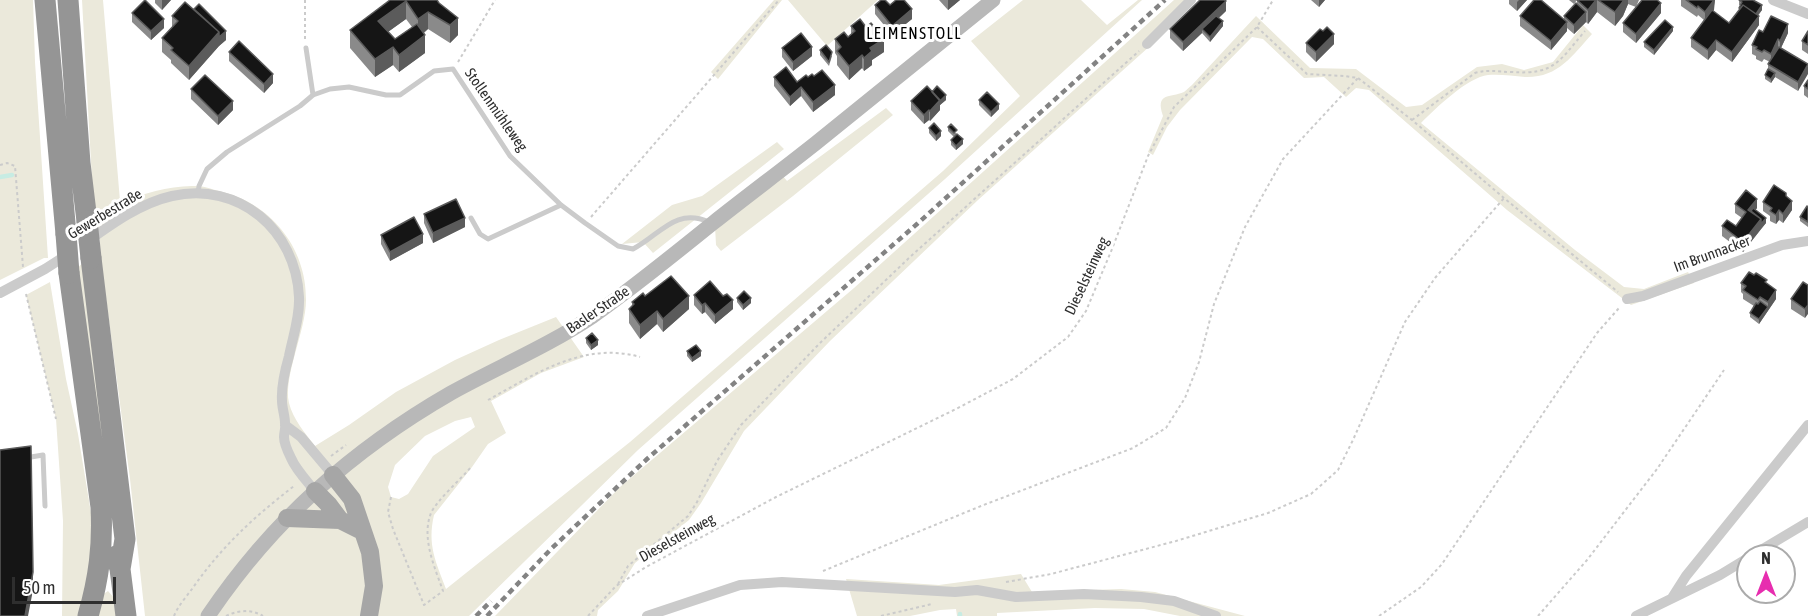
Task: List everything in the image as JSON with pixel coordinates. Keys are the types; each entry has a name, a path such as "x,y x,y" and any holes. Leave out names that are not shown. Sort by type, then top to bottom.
{"highway":[{"path":"45,0 69,273 103,535 101,564 88,616"},
{"path":"68,0 80,163 125,539 120,569"},
{"path":"101,507 120,569 126,616"}],"main road":[{"path":"333,475 352,499 370,552 374,586 369,616"},
{"path":"310,484 340,520"},
{"path":"286,518 340,520 362,531"}],"street":[{"name":"Basler Straße","path":"208,616 310,484 333,475 392,430 424,410 591,317 814,145 993,0"},
{"path":"1147,44 1191,0"},
{"path":"1773,0 1808,14"},
{"name":"Gewerbestraße","path":"0,293 45,269 139,208 169,196 185,194 222,196 259,214 282,240 290,258 299,296 298,314 283,382 284,438 291,460 310,484"},
{"name":"Im Brunnacker","path":"1627,299 1643,296 1782,245 1808,241"},
{"path":"285,425 300,437 333,475"},
{"path":"1672,598 1686,576 1808,425"},
{"path":"1772,544 1808,522"},
{"path":"1636,616 1736,565"},
{"path":"647,616 740,585 782,582 956,592 977,590 1016,597 1084,594 1141,597 1174,602 1216,616"}],"lane":[{"path":"306,48 313,95"},
{"name":"Stollenmühleweg","path":"198,194 207,169 313,95 330,89 349,87 386,95 399,95 434,72 453,69 510,156 561,205 618,246 633,249 679,218 700,218 713,224"},
{"path":"471,218 480,234 488,239 561,205"},
{"path":"21,459 42,455 45,506"}],"path":[{"path":"305,0 306,48"},
{"path":"453,69 495,0"},
{"path":"585,223 779,0"},
{"name":"Dieselsteinweg","path":"616,586 646,567 776,497 1013,379 1068,337 1086,311 1148,156 1174,107 1257,27 1274,0"},
{"path":"1257,27 1307,75 1358,78 1412,120 1627,299 1597,333 1442,564 1421,587 1379,616"},
{"path":"1412,120 1475,73 1487,70 1520,73 1548,69 1556,64 1585,32"},
{"name":"Dieselsteinweg","path":"616,586 628,566 688,516 717,461 741,425 820,343 910,257 1147,44"},
{"path":"808,584 818,573 861,554 1133,448 1166,428 1185,398 1199,362 1214,304 1245,227 1283,159 1358,78"},
{"path":"0,165 7,163 15,166 26,295 56,419"},
{"path":"977,590 1051,574 1176,541 1268,513 1311,494 1338,470 1405,322 1435,278 1504,198"},
{"path":"488,400 541,371 583,356 624,352 640,357"},
{"path":"1538,616 1587,560 1657,469 1724,370"},
{"path":"391,497 388,512 393,529 424,605 443,591 429,550 431,514 471,467"},
{"path":"174,616 226,545 263,510 310,484"},
{"path":"588,616 616,586"},
{"path":"881,616 940,602 956,592"},
{"path":"226,616 238,611 258,613 263,616"}],"shaded area":[{"path":"0,0 33,0 48,258 0,280"},
{"path":"82,0 103,0 120,201 177,187 207,188 254,205 269,216 292,245 305,281 306,300 289,380 289,403 296,420 315,446 396,392 455,360 556,317 584,357 541,373 491,401 506,433 488,444 434,515 432,544 446,589 630,442 943,171 1020,96 971,41 1023,0 1081,0 1107,25 1138,0 1142,0 945,179 638,450 469,616 145,616 100,241 94,216","holes":["471,417 475,427 433,456 408,494 399,499 391,497 388,487 395,465 425,436 455,421"]},
{"path":"774,0 782,0 718,79 711,72"},
{"path":"788,0 878,0 827,46"},
{"path":"1174,0 1187,0 1150,46 978,200 830,341 744,431 689,520 635,563 618,591 598,610 597,616 495,616 620,487 854,288"},
{"path":"1256,16 1310,68 1356,69 1406,107 1422,105 1477,67 1502,64 1524,70 1553,62 1583,25 1592,34 1571,58 1555,70 1537,76 1488,75 1480,77 1453,94 1421,123 1575,250 1624,287 1644,289 1688,272 1694,283 1631,305 1507,210 1369,90 1356,88 1346,97 1324,77 1304,78 1263,39 1252,37 1180,110 1167,127 1153,155 1148,152 1163,116 1162,99 1184,92 1192,85"},
{"path":"886,108 893,115 721,251 716,245 715,226 782,175 787,181"},
{"path":"777,142 784,149 653,253 643,242 622,244 672,205 702,196"},
{"path":"83,263 107,463 105,467 77,268"},
{"path":"50,282 92,519 93,539 82,616 62,616 63,521 56,419 26,295"},
{"path":"1021,574 1032,592 1121,589 1155,592 1245,616 1180,616 1144,609 1095,608 997,613 997,616 957,616 956,609 910,616 857,616 846,579 939,585"},
{"path":"108,591 115,599 116,616 94,616 99,597"}],"building":[{"path":"145,0 164,19 151,31 132,13"},
{"path":"390,0 437,0 458,18 450,25 428,12 418,19 406,1 378,21 395,39 417,24 425,35 399,55 393,47 375,59 350,30"},
{"path":"885,0 890,5 896,0 904,0 912,9 892,26 875,5"},
{"path":"1200,0 1226,1 1183,42 1170,29"},
{"path":"1534,0 1541,0 1567,22 1551,41 1520,16"},
{"path":"1577,0 1596,0 1588,10"},
{"path":"1598,0 1624,0 1615,12"},
{"path":"1642,0 1657,0 1661,3 1636,34 1623,23"},
{"path":"1686,0 1714,0 1705,12"},
{"path":"1739,0 1753,0 1762,5 1756,14 1743,5 1740,9 1742,2"},
{"path":"185,2 219,32 189,66 171,50 173,48 162,38 178,21 172,16"},
{"path":"1576,3 1586,12 1574,25 1564,16"},
{"path":"199,4 226,31 219,37 219,32 194,9"},
{"path":"1743,5 1759,16 1732,52 1716,40 1708,50 1691,38 1712,10 1729,23"},
{"path":"1216,16 1223,21 1210,37 1202,29"},
{"path":"1771,16 1788,24 1771,54 1764,50 1762,52 1752,45 1759,30 1763,32"},
{"path":"860,19 866,27 871,23 884,39 870,48 872,51 864,58 862,55 849,66 837,51 841,47 835,39 844,32 848,37 855,31 851,26"},
{"path":"1665,20 1673,27 1654,50 1644,42"},
{"path":"1327,27 1334,34 1316,52 1306,43 1320,29 1323,31"},
{"path":"1808,31 1808,45 1802,41"},
{"path":"801,33 812,47 793,62 782,48"},
{"path":"239,41 273,74 264,84 229,52"},
{"path":"826,45 832,52 829,62 820,50"},
{"path":"1779,47 1808,64 1798,82 1768,64"},
{"path":"786,67 797,82 806,75 814,76 822,70 835,85 813,102 801,87 790,97 774,77"},
{"path":"1768,69 1775,73 1771,79 1765,75"},
{"path":"205,75 233,101 218,116 191,89"},
{"path":"927,86 940,100 924,115 911,101"},
{"path":"937,86 946,95 940,101 932,92"},
{"path":"987,92 999,104 991,112 979,100"},
{"path":"934,123 941,131 936,136 929,128"},
{"path":"951,124 957,130 954,133 948,127"},
{"path":"957,134 963,139 956,146 951,140"},
{"path":"1774,185 1786,193 1792,201 1783,214 1779,210 1776,215 1770,211 1772,208 1763,202"},
{"path":"1746,190 1757,199 1748,210 1761,219 1743,242 1722,226 1727,220 1736,226 1746,212 1735,204"},
{"path":"456,199 465,218 433,233 424,214"},
{"path":"1808,207 1808,222 1800,217"},
{"path":"1753,208 1766,218 1761,224 1761,219 1751,211"},
{"path":"414,217 423,234 390,252 381,235"},
{"path":"1749,272 1754,275 1756,273 1767,280 1765,282 1776,290 1768,302 1760,297 1758,300 1743,290 1746,286 1741,283"},
{"path":"671,276 689,296 663,319 657,311 640,325 629,309 634,304 632,302 643,293 645,296"},
{"path":"710,281 723,296 727,294 733,300 715,315 694,295"},
{"path":"1803,282 1808,285 1808,305 1805,309 1791,299"},
{"path":"744,291 751,298 743,305 737,298"},
{"path":"1760,301 1768,307 1759,319 1750,313"},
{"path":"592,333 598,340 591,345 586,338"},
{"path":"696,345 701,351 692,358 687,351"},
{"path":"31,446 33,572 25,616 0,616 0,450"}],"waterway":[{"path":"0,177 12,175"}],"railway":[{"path":"487,616 552,548 647,459 917,224 1165,0"},
{"path":"476,616 491,601"}],"district":[{"name":"LEIMENSTOLL","path":"914,34"}]}
